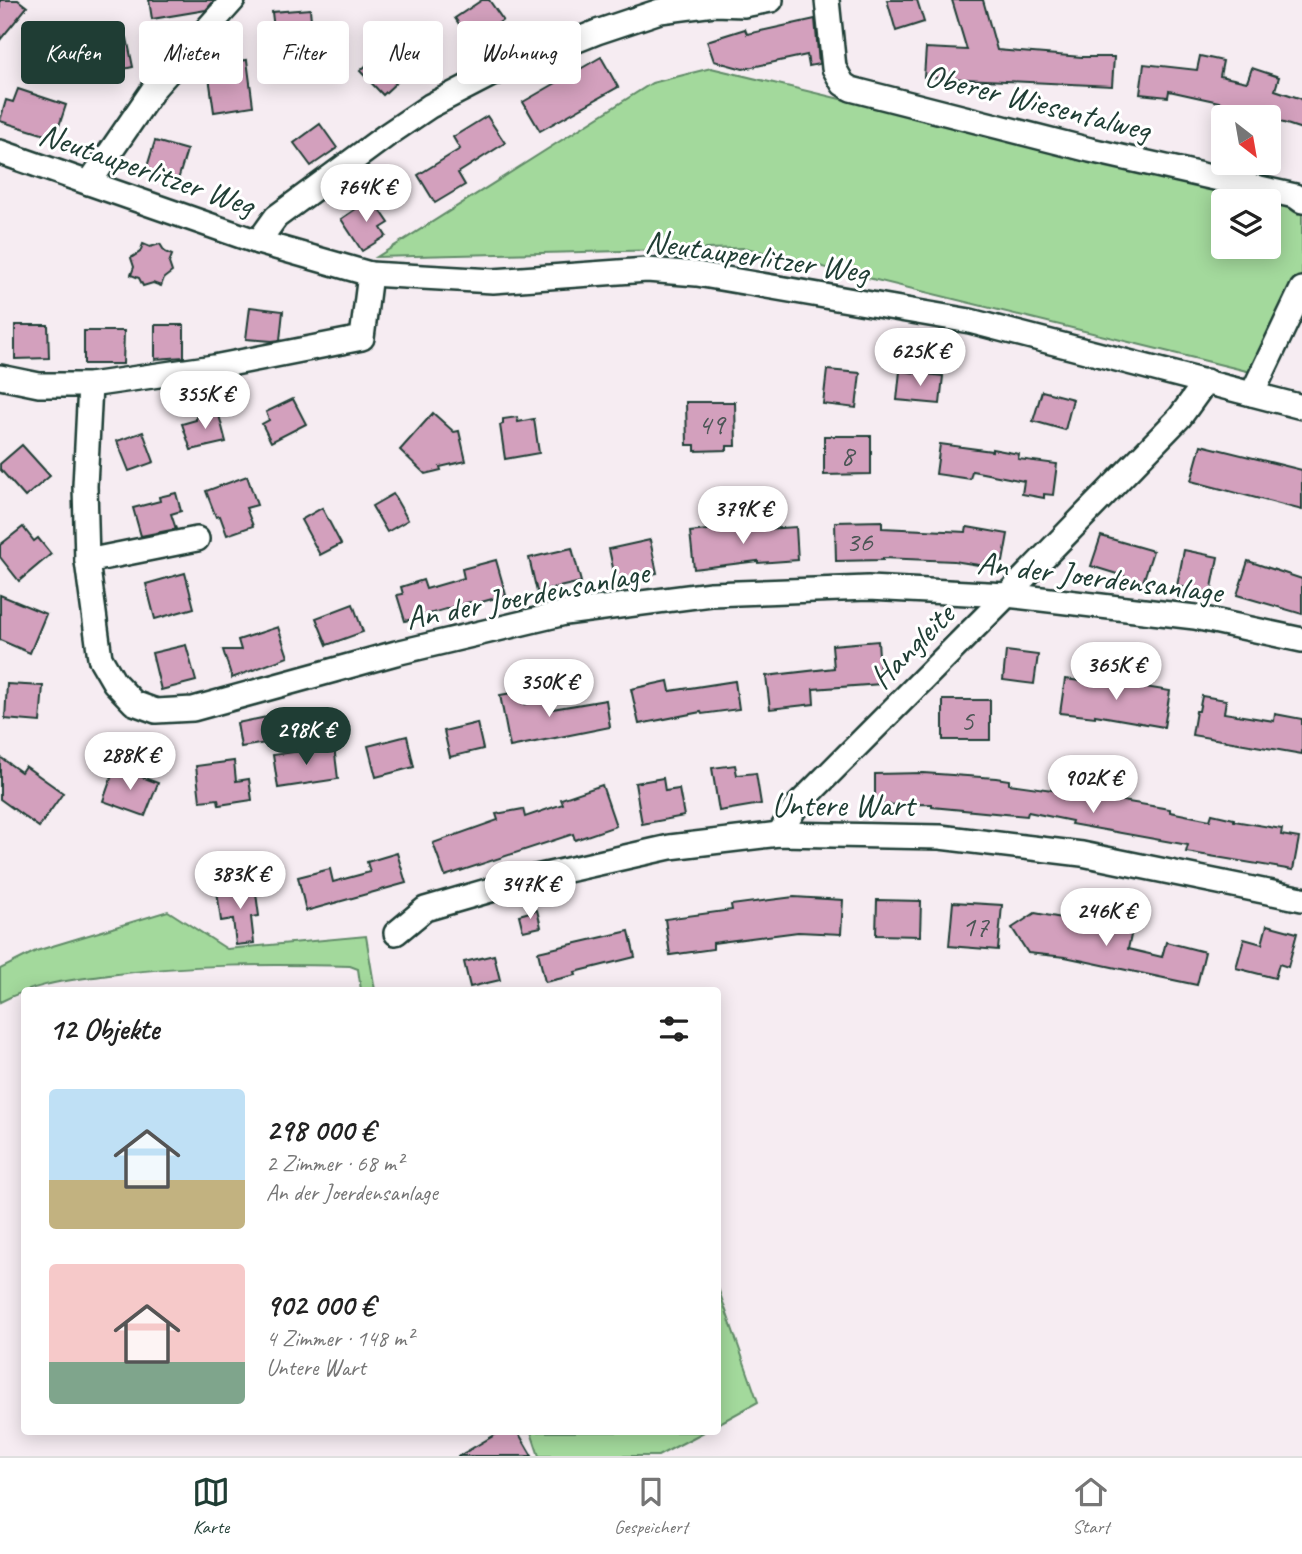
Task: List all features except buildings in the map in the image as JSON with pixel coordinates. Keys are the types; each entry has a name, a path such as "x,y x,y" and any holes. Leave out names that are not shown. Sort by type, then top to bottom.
{"street":[{"path":"89,183 155,88 233,0"},
{"path":"258,242 276,217 387,135 430,106 490,75 597,32 660,11 714,4 744,5 771,0"},
{"name":"Oberer Wiesentalweg","path":"827,0 834,68 843,84 851,89 1090,150 1295,196 1302,201"},
{"name":"Neutauperlitzer Weg","path":"0,152 258,242 370,274 493,281 647,270 697,274 970,321 1302,407"},
{"path":"0,377 39,385 90,385 214,368 362,338 370,274"},
{"path":"1252,394 1302,289"},
{"name":"Hangleite","path":"779,834 794,808 1181,417 1206,381"},
{"name":"An der Joerdensanlage","path":"90,385 85,486 87,561 100,658 114,682 134,703 156,711 193,709 396,653 565,613 711,594 868,588 1007,595 1195,617 1302,640"},
{"path":"87,561 197,539"},
{"name":"Untere Wart","path":"396,933 425,909 531,878 670,847 779,834 940,837 1082,854 1302,899"}],"green space":[{"path":"711,68 1215,189 1211,189 1211,259 1281,259 1281,206 1302,212 1302,279 1255,373 746,248 377,257 652,83"},
{"path":"168,911 227,949 366,936 374,987 361,987 358,969 350,966 230,966 140,971 21,987 21,992 0,1002 0,969 36,951"},
{"path":"721,1297 758,1402 721,1422"},
{"path":"532,1435 698,1435 658,1456 539,1456"}]}
